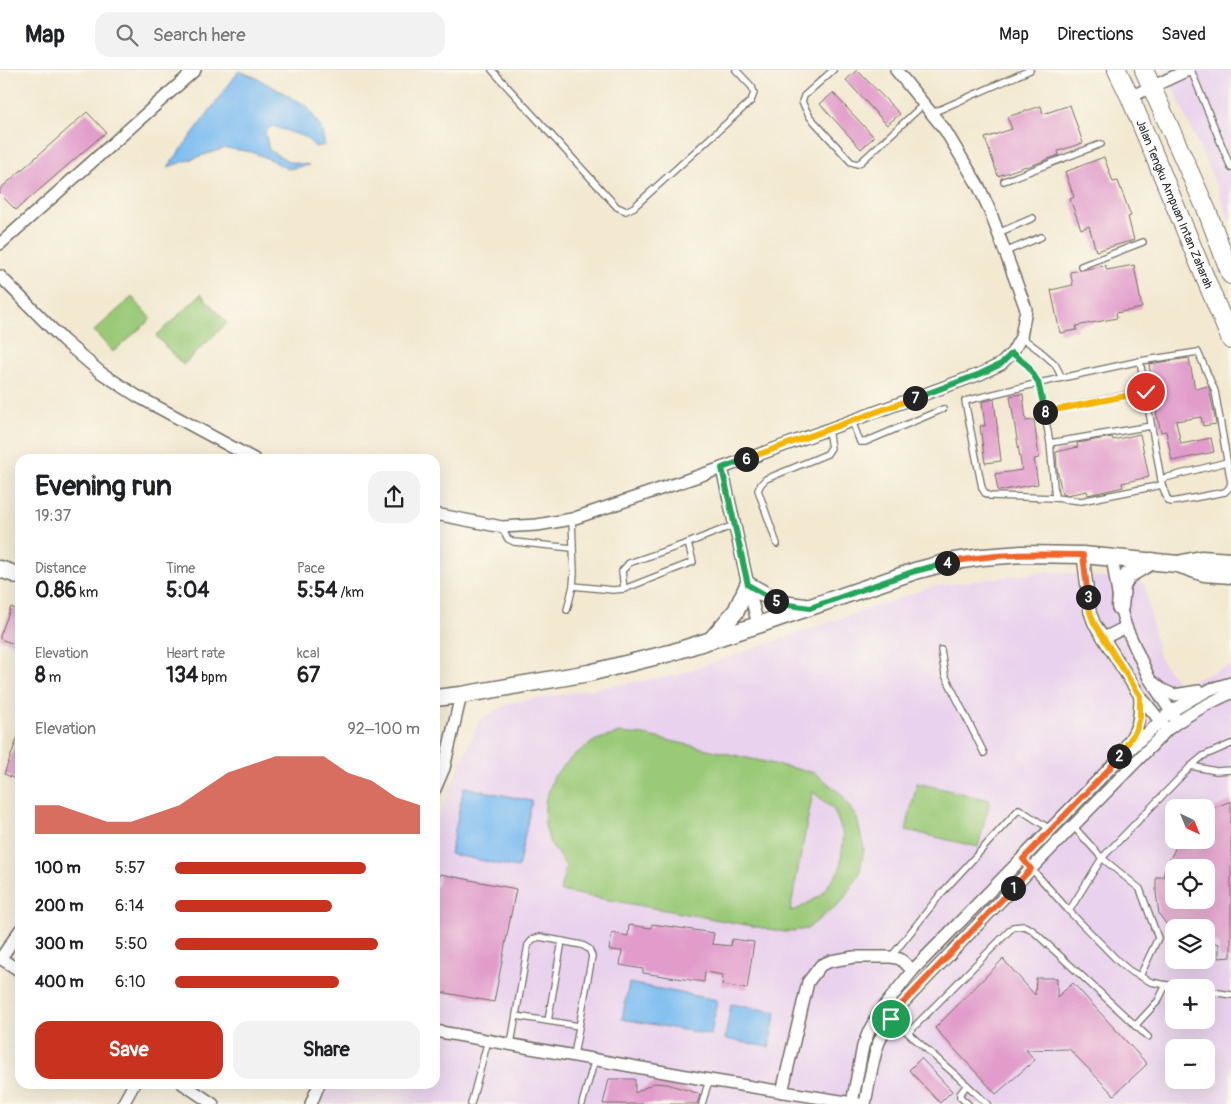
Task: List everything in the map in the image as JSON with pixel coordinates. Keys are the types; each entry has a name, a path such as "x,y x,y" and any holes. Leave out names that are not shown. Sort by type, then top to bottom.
{"main road":[{"name":"Jalan Tengku Ampuan Intan Zaharah","path":"1117,70 1231,340"},
{"name":"Jalan Tengku Ampuan Intan Zaharah","path":"1144,70 1207,211 1231,275"},
{"path":"440,697 589,672 670,653 810,608 915,571 949,562 1022,554 1083,555 1178,564 1204,573 1231,575"},
{"path":"1178,564 1200,559 1231,560"},
{"path":"1120,607 1122,586 1128,575 1152,561"},
{"path":"0,569 15,574"},
{"path":"710,641 736,611 748,585 782,604 810,608"}],"street":[{"path":"0,244 195,70"},
{"path":"440,515 502,527 536,525 572,519 722,468 980,374 1001,364 1012,353 1021,337 1026,309 990,211 979,187 945,130 896,70"},
{"path":"1130,97 1190,70"},
{"path":"0,276 63,340 100,372 137,396 243,454"},
{"path":"722,468 758,625"},
{"path":"1083,555 1090,612 1094,623 1140,696 1164,726"},
{"path":"1112,557 1120,607 1126,627 1149,678 1178,722"},
{"path":"1104,638 1126,627"},
{"path":"1149,678 1161,689 1174,695 1211,689 1231,683"},
{"path":"865,1104 880,1041 891,1019 902,1004 1073,826 1164,726 1170,712 1211,689"},
{"path":"440,1032 854,1104 863,1046 869,1031 879,1013 914,970 1110,768 1164,726 1178,722 1231,693"},
{"path":"440,777 444,768 461,695"},
{"path":"1110,768 1137,728 1140,717 1140,696"},
{"path":"15,937 0,958 15,968"},
{"path":"782,1092 808,982 821,965 831,961 858,956 891,956 914,970"},
{"path":"123,1104 131,1089"},
{"path":"190,1089 213,1104"},
{"path":"311,1104 317,1089"}],"lane":[{"path":"492,70 617,207 626,211 634,207 751,101 754,93 752,87 736,70"},
{"path":"832,70 804,96 802,102 810,117 852,162 857,164 924,104"},
{"path":"932,113 1030,70"},
{"path":"1190,70 1231,168"},
{"path":"1004,181 1101,144"},
{"path":"998,233 1032,218"},
{"path":"1005,252 1040,237"},
{"path":"1081,266 1143,242"},
{"path":"1021,337 1055,364 1062,378"},
{"path":"1140,361 1161,482 1166,498 1172,502 1225,492 1231,483 1215,391 1198,352 1140,361 1038,382 965,401 982,488 985,493 990,496 1055,498 1082,501 1161,482 1227,462"},
{"path":"1012,353 1028,366 1038,382 1050,443 1055,498"},
{"path":"1044,412 1146,392"},
{"path":"852,421 860,442 865,442 943,408"},
{"path":"1050,443 1151,426"},
{"path":"778,544 758,490 766,479 828,454 831,448 828,429"},
{"path":"567,610 574,573 572,519"},
{"path":"624,589 622,571 629,563 734,525"},
{"path":"502,527 508,539 514,542 572,548"},
{"path":"573,586 613,590 624,589 693,562 688,543"},
{"path":"941,650 945,675 984,754"},
{"path":"1069,911 1102,858 1191,766 1203,756 1231,744"},
{"path":"1191,766 1216,771 1231,770"},
{"path":"891,956 940,895 1018,809 1050,830"},
{"path":"1073,826 1102,858 1140,889 1158,938 1140,976"},
{"path":"1023,859 1069,911 1119,962 1130,971 1152,982 1165,985"},
{"path":"908,1032 1013,926 1024,926 1031,929 1148,1037"},
{"path":"512,1044 528,945 533,939 540,936 582,945 589,949 592,956 574,1056"},
{"path":"548,1021 562,941"},
{"path":"1135,1026 1158,1001 1165,987"},
{"path":"1215,993 1231,996"},
{"path":"516,1016 579,1026"},
{"path":"891,1019 908,1032 987,1104"},
{"path":"471,1104 488,1040"},
{"path":"582,1104 596,1059"},
{"path":"702,1104 709,1080"},
{"path":"967,1085 960,1094 960,1097 968,1104"}],"shaded area":[{"path":"1165,70 1231,70 1231,223 1216,185"},
{"path":"1051,571 1144,583 1159,657 1180,686 1231,665 1231,1104 317,1104 324,1089 440,1089 440,813 480,719 510,703 677,675 931,587"}],"green space":[{"path":"201,294 227,323 183,365 156,336"},
{"path":"132,297 151,319 113,352 94,331"},
{"path":"619,733 644,735 815,773 841,794 857,819 864,849 859,876 842,901 807,929 785,932 560,891 566,866 550,843 545,825 545,802 554,776 574,755 596,740","holes":["813,792 834,810 844,836 840,869 821,895 798,909 790,911"]},
{"path":"917,783 990,800 978,847 906,830"}],"water":[{"path":"239,71 255,77 307,106 321,128 325,145 315,147 305,137 272,126 265,132 269,150 290,162 309,165 288,169 252,152 225,148 168,167"},
{"path":"464,787 532,801 518,868 450,854"},
{"path":"629,983 717,1000 711,1035 622,1019"},
{"path":"731,1004 776,1012 769,1047 725,1039"}],"building":[{"path":"857,70 900,114 887,125 846,80"},
{"path":"833,93 874,137 861,149 820,104"},
{"path":"1070,105 1083,143 1058,151 1059,155 998,176 985,138 1012,129 1007,117 1041,106 1043,114"},
{"path":"87,112 106,132 16,210 0,194 0,189"},
{"path":"1104,157 1113,182 1118,181 1131,216 1128,217 1134,240 1096,251 1089,226 1081,229 1070,199 1074,197 1065,172"},
{"path":"1105,265 1107,270 1134,265 1142,308 1116,313 1117,318 1076,326 1077,330 1060,333 1051,290 1073,285 1070,272"},
{"path":"1189,358 1195,389 1208,386 1209,388 1216,424 1203,426 1201,417 1176,421 1181,444 1211,438 1214,452 1172,461 1166,431 1161,432 1153,399 1149,364"},
{"path":"1023,394 1026,421 1034,420 1039,458 1034,459 1038,484 998,491 995,474 1022,470 1010,396"},
{"path":"994,399 1001,461 985,463 980,426 985,426 982,402"},
{"path":"1140,434 1149,477 1122,483 1123,487 1088,495 1087,491 1067,495 1062,494 1056,452 1078,447 1077,443 1112,437 1113,440"},
{"path":"11,607 15,609 15,644 0,639"},
{"path":"15,745 15,779 4,774"},
{"path":"1231,801 1231,957 1219,958 1219,944 1215,943 1215,919 1165,919 1165,922 1159,914 1156,877 1163,877 1165,868 1165,909 1215,909 1215,859 1170,859 1175,849 1215,849 1215,807"},
{"path":"440,874 516,889 494,1002 440,992"},
{"path":"652,924 714,933 712,944 731,946 732,939 754,942 747,989 722,985 723,975 705,972 704,982 643,973 643,969 620,965 622,951 609,950 612,933 628,936 629,925 651,928"},
{"path":"1003,959 1035,995 1036,978 1057,978 1057,997 1073,983 1147,1064 1114,1095 1069,1049 1026,1050 1035,1060 996,1094 935,1028"},
{"path":"921,1058 952,1091 940,1103 909,1070"},
{"path":"609,1079 635,1079 635,1093 654,1083 667,1084 700,1094 697,1104 603,1104"}],"route":[{"path":"891,1019 902,1004 1031,869 1023,859 1110,768 1137,728 1140,717 1140,696 1094,623 1090,612 1083,555 1022,554 949,562 915,571 810,608 782,604 748,585 722,468 980,374 1001,364 1012,353 1028,366 1038,382 1044,412 1146,392"}]}
